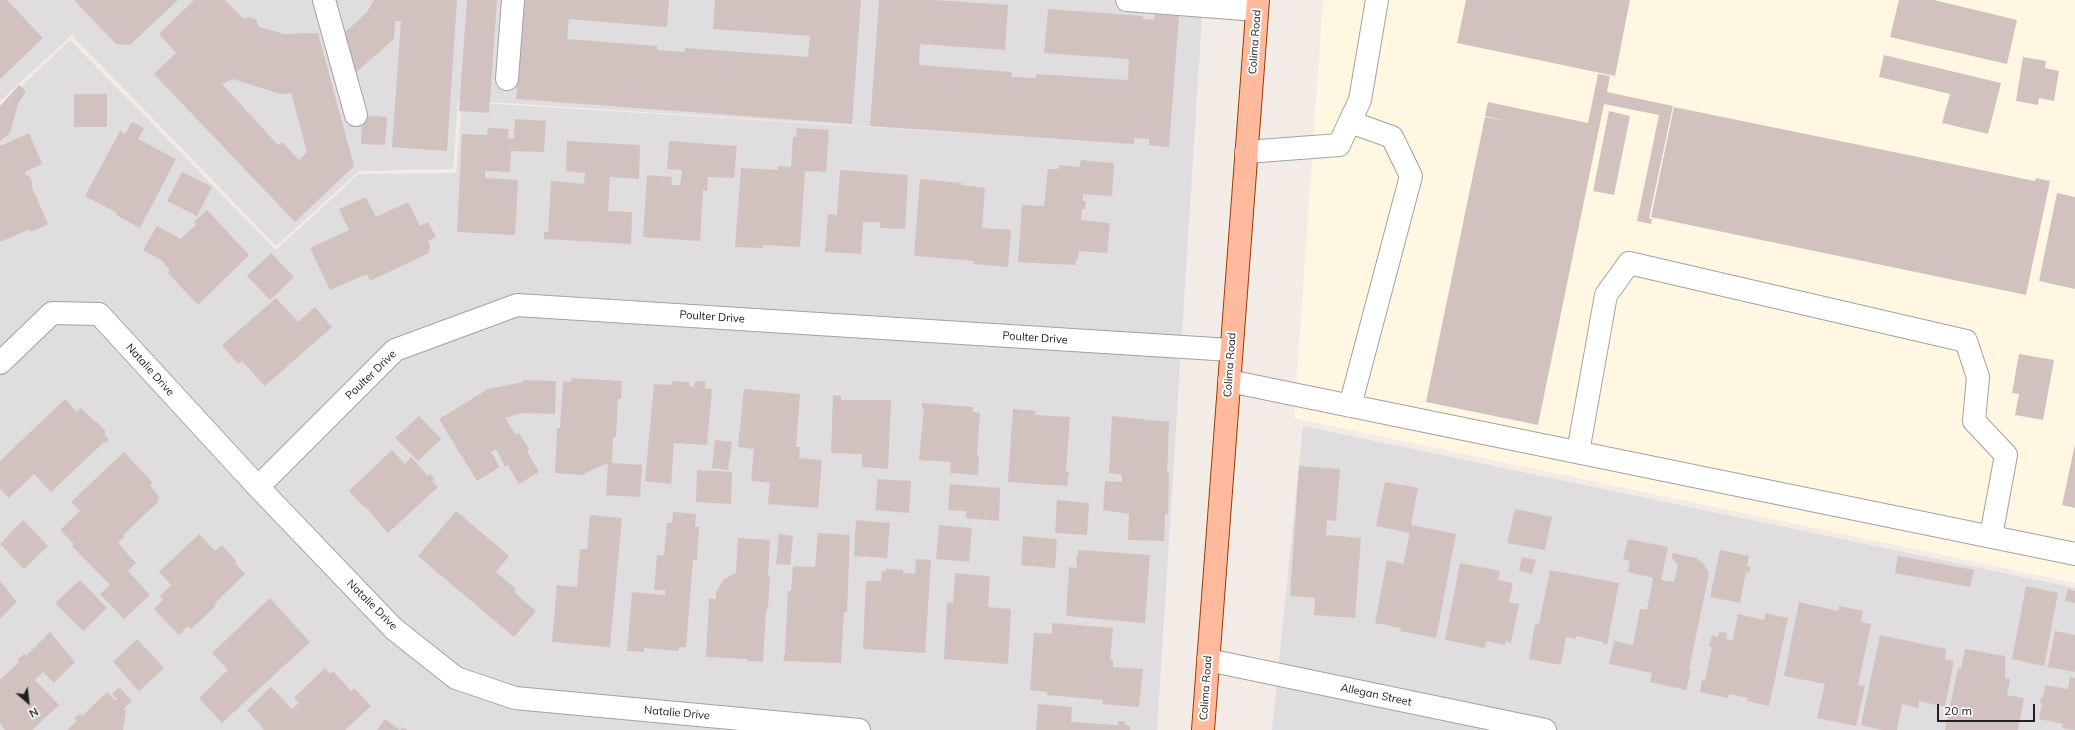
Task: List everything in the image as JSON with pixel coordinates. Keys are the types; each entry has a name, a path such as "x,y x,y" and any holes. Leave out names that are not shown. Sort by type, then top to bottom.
{"main road":[{"name":"Colima Road","path":"1203,730 1228,381 1258,5"}],"street":[{"path":"324,0 356,115"},
{"path":"506,79 513,0"},
{"path":"1127,0 1258,5"},
{"path":"1246,152 1339,145 1360,100 1377,0"},
{"path":"1350,122 1392,137 1411,176 1350,406"},
{"path":"1578,452 1606,295 1629,263 1966,340 1978,377 1974,421 2006,455 1991,536"},
{"name":"Poulter Drive","path":"258,487 395,350 517,304 1231,350"},
{"name":"Natalie Drive","path":"0,363 52,313 99,314 258,487 394,628 456,678 515,698 859,730"},
{"path":"1228,381 2075,554"},
{"name":"Allegan Street","path":"1208,660 1545,730"}],"shaded area":[{"path":"0,0 1203,0 1157,730 0,730 0,107 70,40 276,250 359,174 456,173 462,102 1131,143 458,100 453,169 359,171 276,246 72,35 0,101"},
{"path":"1323,0 2075,0 2075,583 1294,418"},
{"path":"1303,426 2075,588 2075,730 1272,730"}],"building":[{"path":"0,0 7,0 43,38 0,79"},
{"path":"74,0 178,0 130,45 116,44"},
{"path":"194,0 225,0 244,19 250,17 256,20 259,27 284,34 318,33 354,166 295,222 154,74 176,53 159,34","holes":["233,79 280,94 291,93 307,152 299,160 282,142 278,145 222,84"]},
{"path":"374,0 457,0 447,151 392,147 401,21 395,21 394,39 353,75 339,38 367,12"},
{"path":"467,0 497,0 489,113 459,111"},
{"path":"524,0 669,0 667,27 569,19 567,39 657,46 657,50 685,52 685,48 808,57 810,36 713,29 715,0 861,0 852,124 516,99"},
{"path":"879,0 934,0 1008,5 1005,50 920,44 919,65 1012,72 1011,77 1036,78 1036,74 1128,80 1129,59 1044,53 1048,9 1143,16 1142,19 1154,20 1155,14 1179,16 1169,147 1149,145 1149,139 1134,138 1134,144 870,126"},
{"path":"1466,0 1630,0 1615,76 1457,43"},
{"path":"1899,0 1934,0 2017,20 2007,64 1890,37"},
{"path":"1884,55 2001,83 1988,134 1942,123 1950,94 1879,77"},
{"path":"2023,57 2046,61 2045,68 2059,71 2054,101 2039,98 2038,105 2016,101"},
{"path":"1598,74 1610,76 1607,92 1673,106 1649,218 1652,219 1651,224 1637,221 1659,115 1604,104 1538,425 1426,402 1485,117 1506,121 1485,116 1488,102 1588,123"},
{"path":"19,85 26,91 18,104 10,133 0,141 0,106"},
{"path":"74,94 107,94 107,127 74,127"},
{"path":"1674,107 2035,181 2036,178 2050,181 2026,295 1651,217"},
{"path":"1609,111 1630,116 1614,195 1593,191"},
{"path":"362,115 387,117 385,145 361,144"},
{"path":"515,119 546,121 544,152 511,151 510,172 485,171 485,178 518,180 515,235 457,232 462,134 487,135 488,128 509,129 508,138 514,139"},
{"path":"132,122 144,128 138,139 176,159 140,228 116,215 117,213 85,196 120,131 125,134"},
{"path":"797,128 829,130 826,172 805,171 800,247 763,245 763,248 735,247 741,168 778,170 778,166 791,167 793,137 796,137"},
{"path":"29,133 42,164 25,172 26,176 29,175 33,184 31,185 48,224 31,232 30,229 0,242 0,146"},
{"path":"567,141 640,145 639,179 610,177 608,211 632,212 631,244 544,239 544,232 548,232 551,181 584,184 585,173 566,171"},
{"path":"669,141 737,146 734,178 708,177 707,191 703,190 700,241 643,237 647,175 672,177 671,185 680,185 682,170 667,169"},
{"path":"1081,160 1114,163 1112,196 1083,194 1083,201 1086,201 1085,209 1082,209 1081,220 1110,223 1107,253 1079,251 1078,259 1076,259 1075,265 1018,262 1022,205 1044,206 1048,169 1058,169 1059,165 1080,167"},
{"path":"840,170 908,175 905,229 880,228 880,222 863,222 861,254 825,252 828,214 837,215"},
{"path":"182,172 212,187 197,216 167,201"},
{"path":"920,179 962,183 961,185 985,188 982,228 1011,230 1008,267 974,264 974,261 914,256"},
{"path":"2057,193 2075,197 2075,289 2039,281"},
{"path":"366,197 376,217 408,202 420,226 428,222 436,237 428,241 430,245 429,253 370,281 367,274 330,290 310,248 349,230 339,209"},
{"path":"207,210 249,255 198,305 168,273 170,270 161,260 143,250 157,226 180,239 196,225 194,222"},
{"path":"271,253 294,277 270,300 247,276"},
{"path":"276,298 298,322 315,307 332,327 265,386 242,361 238,364 222,345"},
{"path":"2019,354 2054,360 2043,420 2015,415 2019,394 2012,393"},
{"path":"572,378 622,381 621,399 618,399 616,437 613,437 612,463 642,465 640,497 606,495 608,463 581,475 555,473 557,428 560,428 563,381 571,382"},
{"path":"523,380 556,381 555,414 521,413 505,418 516,435 519,433 529,449 527,451 539,472 519,484 508,465 505,467 496,449 491,452 500,467 477,481 439,419 488,389 523,382"},
{"path":"672,381 689,382 689,386 694,387 695,381 705,382 705,388 712,389 707,445 674,443 671,484 645,481 654,384 672,385"},
{"path":"744,389 800,394 796,447 800,447 799,458 822,460 818,508 768,504 770,483 751,481 754,449 738,447"},
{"path":"833,395 841,396 841,400 891,400 888,469 862,467 862,454 831,453"},
{"path":"65,399 77,412 81,408 95,422 96,421 106,432 104,434 109,440 105,443 104,442 51,492 34,474 9,498 0,489 0,461"},
{"path":"922,403 973,407 973,412 980,413 977,456 979,456 978,475 950,473 951,462 919,460 924,409 922,409"},
{"path":"1013,409 1035,411 1035,415 1070,417 1066,471 1069,472 1067,486 1008,482"},
{"path":"419,416 441,439 418,461 395,438"},
{"path":"1112,416 1169,422 1167,473 1169,473 1168,514 1165,514 1164,541 1128,540 1129,514 1103,510 1105,481 1122,482 1122,475 1109,473"},
{"path":"715,440 732,442 728,470 712,468"},
{"path":"2075,444 2075,508 2062,505"},
{"path":"392,450 405,464 411,457 428,476 430,474 435,479 432,481 438,487 388,533 365,506 364,507 349,491"},
{"path":"124,452 153,483 150,486 160,497 157,500 158,502 123,535 125,536 118,543 136,563 128,571 150,595 124,619 100,594 110,585 72,546 74,544 60,530 80,511 71,502"},
{"path":"1299,466 1340,469 1336,521 1327,520 1326,535 1361,538 1355,618 1314,615 1315,598 1290,596"},
{"path":"697,470 732,472 731,504 696,502"},
{"path":"878,479 911,481 909,513 875,510"},
{"path":"1385,482 1418,488 1411,525 1456,534 1436,638 1400,631 1401,628 1375,623 1387,560 1403,564 1410,533 1376,526"},
{"path":"950,484 1000,488 999,521 966,518 966,511 948,510"},
{"path":"1057,500 1089,503 1087,535 1055,533"},
{"path":"1515,509 1552,517 1545,550 1507,543"},
{"path":"456,511 509,556 496,572 516,589 514,592 536,611 514,637 418,556"},
{"path":"673,512 696,514 695,527 699,527 697,560 693,560 686,647 679,647 678,651 644,648 644,652 627,651 632,592 665,595 665,590 654,590 657,555 664,555 667,523 672,523"},
{"path":"590,515 622,518 610,647 552,642 557,585 577,587 580,549 587,549"},
{"path":"23,520 48,546 24,569 0,544"},
{"path":"856,520 890,523 887,558 854,556"},
{"path":"939,525 972,528 969,562 936,559"},
{"path":"818,533 850,535 847,612 844,612 841,663 783,661 785,652 788,591 791,591 793,566 815,567"},
{"path":"199,534 215,551 222,545 245,574 214,604 216,606 191,629 188,626 179,635 154,609 163,600 160,596 171,585 159,572"},
{"path":"779,534 793,536 790,565 776,564"},
{"path":"1023,536 1057,539 1055,568 1021,565"},
{"path":"738,538 770,540 768,576 770,576 768,609 766,609 763,662 747,661 747,659 706,657 709,598 716,599 716,592 724,579 736,573"},
{"path":"1628,539 1668,547 1661,580 1674,582 1678,565 1672,558 1672,553 1696,558 1703,563 1709,573 1686,690 1650,682 1652,673 1609,664 1614,641 1633,645 1640,609 1647,610 1653,578 1628,572 1630,561 1623,559"},
{"path":"1078,550 1150,555 1145,623 1066,616 1069,567 1077,568 1076,555 1078,556"},
{"path":"1720,550 1749,556 1747,566 1751,567 1749,573 1746,572 1740,603 1710,597"},
{"path":"1898,556 1974,570 1970,587 1895,573"},
{"path":"1522,557 1536,560 1532,574 1519,571"},
{"path":"916,559 931,560 925,653 863,649 866,581 881,581 882,571 886,571 886,569 903,570 903,573 915,574"},
{"path":"1460,563 1500,571 1498,580 1513,583 1509,602 1519,604 1511,643 1506,641 1505,645 1486,641 1485,648 1445,640"},
{"path":"1550,570 1619,583 1607,645 1603,644 1603,642 1576,636 1576,639 1566,637 1561,665 1529,659 1535,623 1539,624"},
{"path":"955,573 990,576 988,607 1011,609 1008,664 944,659 947,602 953,603"},
{"path":"80,580 107,608 83,631 55,603"},
{"path":"0,581 17,602 0,619"},
{"path":"2026,586 2058,593 2044,666 2012,659"},
{"path":"2068,589 2075,591 2075,603 2065,601"},
{"path":"270,598 310,642 222,723 199,698 228,670 212,653"},
{"path":"1799,602 1838,611 1839,606 1863,611 1861,622 1871,624 1858,685 1865,686 1856,726 1817,718 1825,684 1784,676"},
{"path":"1766,613 1788,618 1769,706 1747,701 1748,698 1729,694 1728,698 1700,692 1702,680 1705,681 1712,647 1709,647 1712,635 1718,637 1719,632 1727,633 1726,639 1733,640 1738,614 1764,620"},
{"path":"1052,623 1113,628 1110,659 1113,660 1113,667 1143,669 1139,707 1102,704 1103,700 1047,695 1047,692 1030,690 1034,633 1052,634"},
{"path":"2055,631 2075,635 2075,672 2048,667"},
{"path":"50,632 75,662 54,683 43,672 35,680 59,705 32,730 5,730 0,723 0,680 19,662 17,660 24,654 26,656"},
{"path":"1880,635 1946,649 1945,659 1954,661 1945,707 1919,701 1918,708 1902,704 1897,730 1883,730 1861,725"},
{"path":"137,639 164,668 139,691 113,662"},
{"path":"1965,649 2005,656 2005,678 2010,679 2007,695 2024,698 2018,730 1945,730 1958,668 1961,669"},
{"path":"325,668 330,674 333,671 351,691 354,688 371,706 345,730 261,730 264,729 247,710 271,687 292,709 299,703 294,698"},
{"path":"2070,677 2075,678 2075,730 2062,728 2063,724 2039,719 2042,704 2040,703 2041,697 2043,697 2045,685 2068,689"},
{"path":"119,687 132,701 123,709 126,711 123,730 67,730 77,721 74,718 80,714 82,716 107,692 115,700 117,699 112,694"},
{"path":"1038,704 1072,707 1071,722 1118,725 1118,721 1125,722 1125,725 1130,726 1130,730 1036,730"},
{"path":"385,719 400,730 377,730"},
{"path":"402,727 408,730 400,730"}]}
